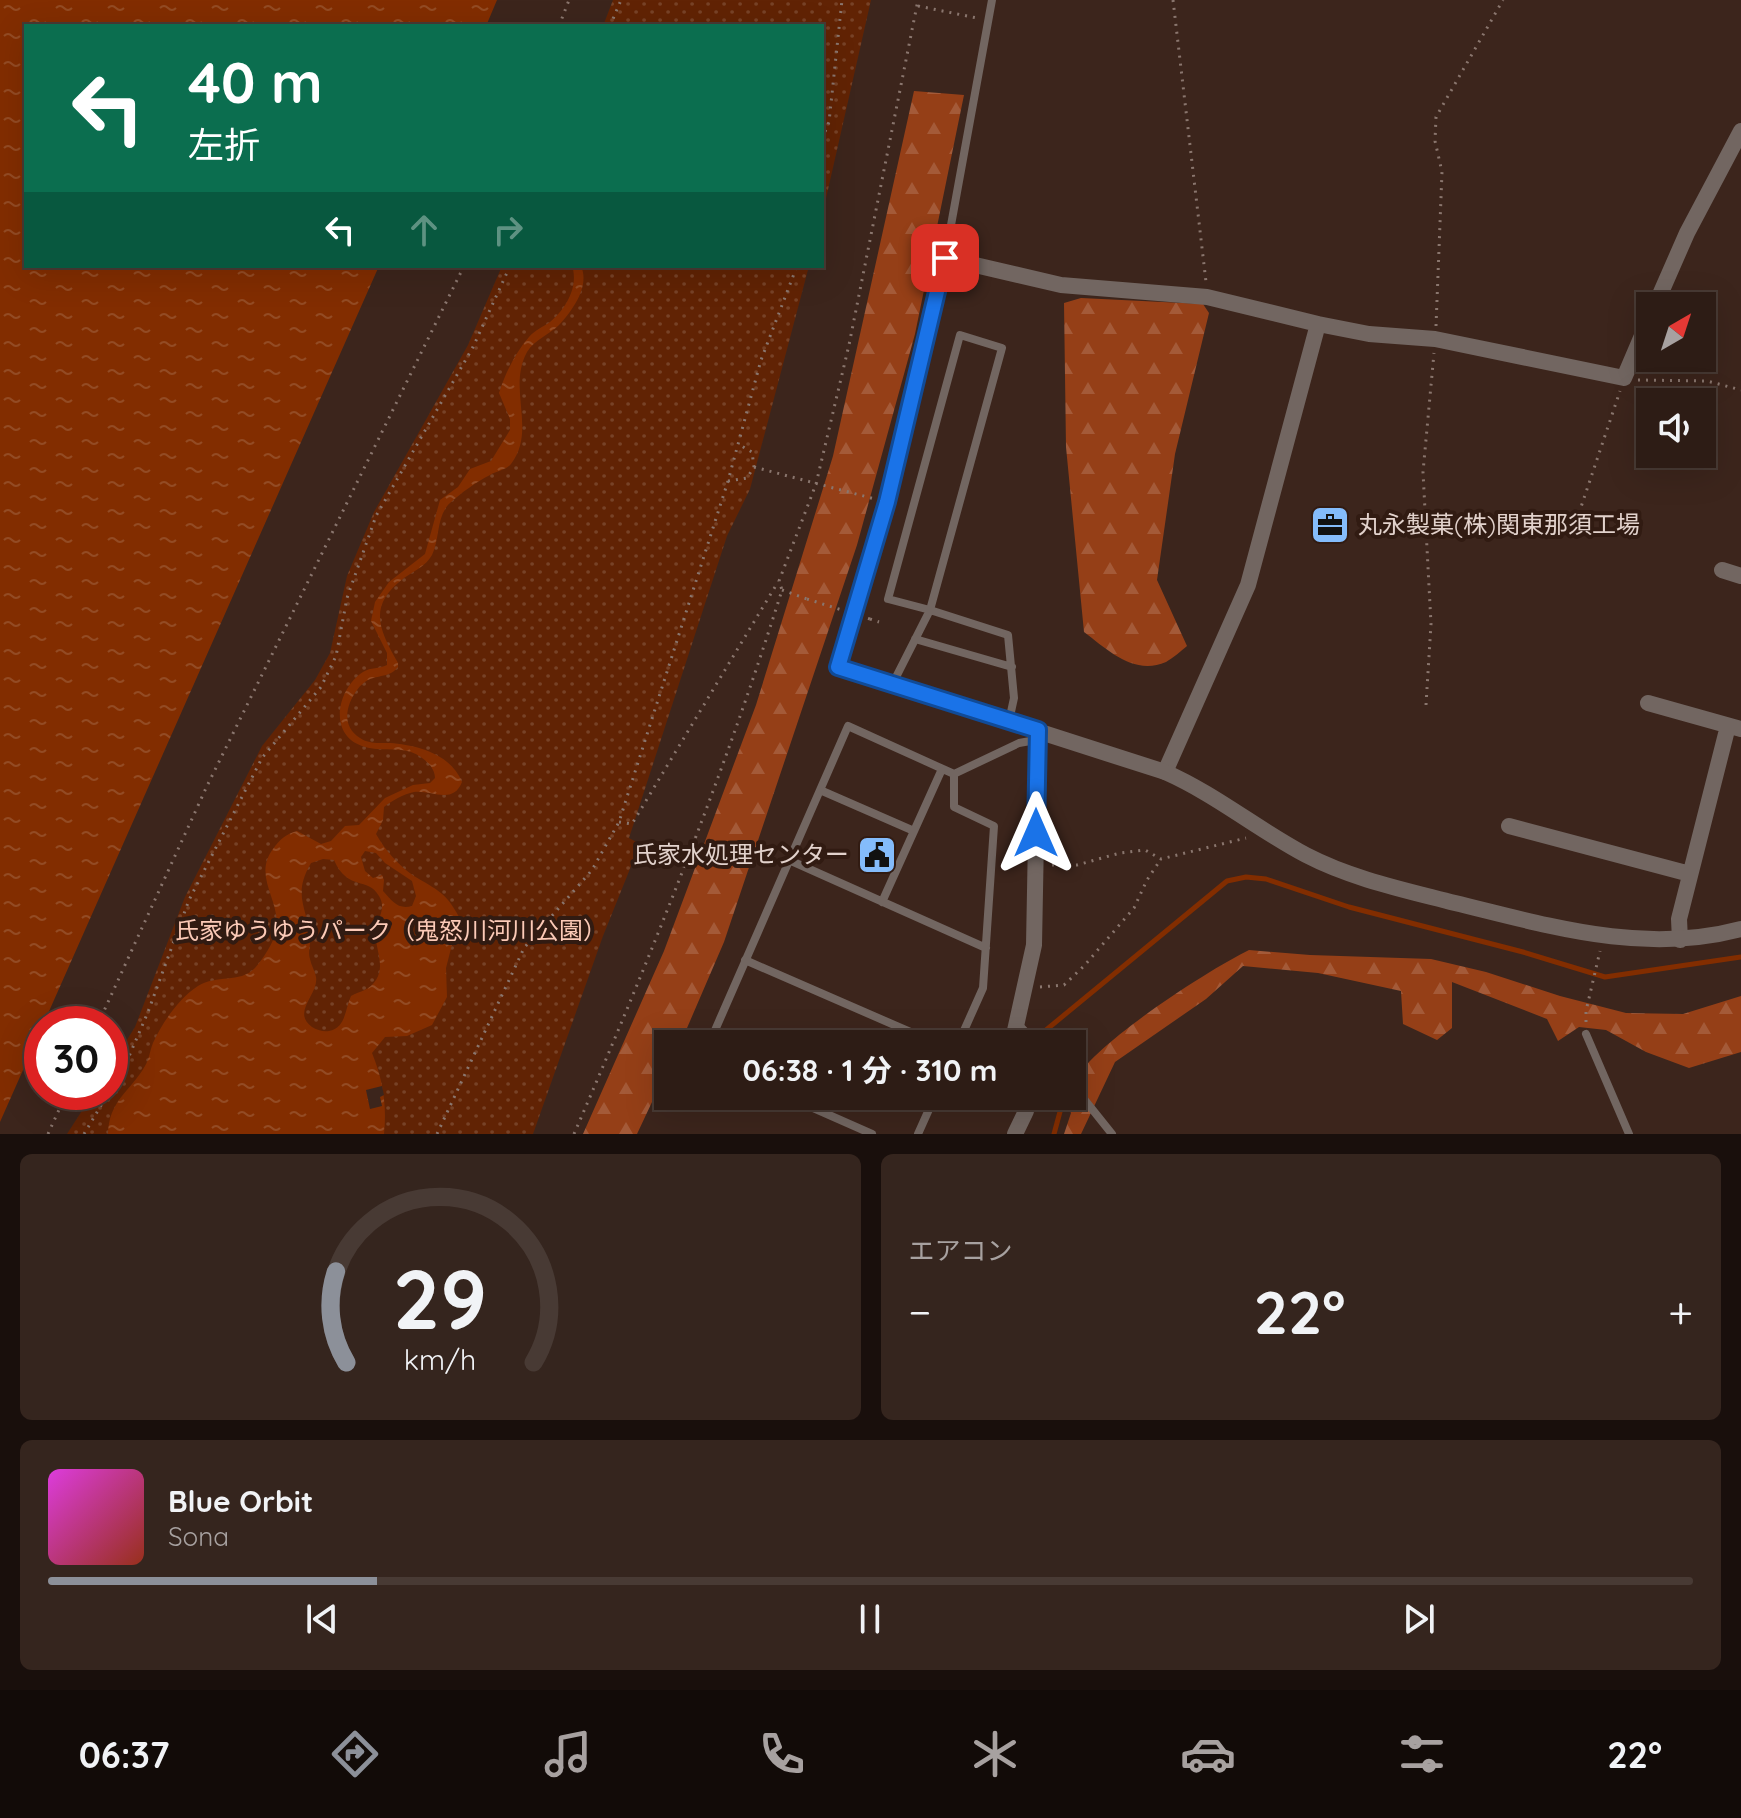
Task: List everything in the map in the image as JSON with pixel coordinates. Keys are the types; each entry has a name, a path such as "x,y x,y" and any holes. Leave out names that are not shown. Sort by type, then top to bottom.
{"street":[{"path":"1661,292 1687,233 1741,131"},
{"path":"945,258 1061,285 1207,297 1369,334 1435,339 1624,378 1636,350"},
{"path":"1165,772 1248,585 1318,324"},
{"path":"1722,570 1741,576"},
{"path":"838,667 1009,722 1037,735 1165,772 1212,794 1305,854 1337,870 1392,887 1603,937 1680,940 1741,929"},
{"path":"1648,703 1734,727 1690,874 1679,919 1680,940"},
{"path":"1020,1030 1034,945 1037,735"},
{"path":"1509,826 1690,874"},
{"path":"1015,1134 1026,1110"}],"lane":[{"path":"838,667 887,502 945,258 992,0"},
{"path":"893,683 930,610 1002,348 960,335 888,599 930,610 1008,635 1014,698 1009,722"},
{"path":"915,639 1012,667"},
{"path":"715,1030 848,726 954,774 1037,735"},
{"path":"882,902 942,769"},
{"path":"954,774 954,807 994,826 983,988 964,1030"},
{"path":"820,790 914,831"},
{"path":"789,860 986,948"},
{"path":"745,960 906,1030"},
{"path":"1022,1027 1025,1030"},
{"path":"1586,1034 1629,1134"},
{"path":"1086,1102 1112,1134"},
{"path":"818,1110 872,1134"},
{"path":"918,1134 929,1110"}],"path":[{"path":"560,24 569,0"},
{"path":"611,24 621,0"},
{"path":"824,134 829,122 842,0"},
{"path":"1173,0 1207,297"},
{"path":"1426,705 1431,624 1423,472 1435,339 1442,172 1435,141 1436,117 1503,0"},
{"path":"619,822 632,824 779,581 816,484 849,345 917,3 989,20"},
{"path":"106,1006 207,786 463,268"},
{"path":"128,1059 189,900 262,758 321,687 336,656 347,598 376,516 473,347 509,268"},
{"path":"437,1134 524,948 592,870 619,822 728,481 761,360 796,268"},
{"path":"1579,513 1624,378 1655,382 1707,381 1741,390"},
{"path":"728,481 747,478 754,467 752,452 738,444"},
{"path":"754,467 887,502"},
{"path":"574,1134 645,969 752,687 782,590 779,581"},
{"path":"782,590 879,622"},
{"path":"1026,984 1043,988 1064,985 1134,908 1161,859 1254,836"},
{"path":"1036,864 1077,865 1120,853 1145,850 1161,859"},
{"path":"1586,1011 1599,953"},
{"path":"48,1134 59,1110"},
{"path":"84,1134 98,1110"}],"green space":[{"path":"613,0 871,0 824,207 824,24 604,24"},
{"path":"914,91 964,95 915,334 857,545 724,942 686,1030 654,1030 654,1098 637,1134 583,1134 664,951 756,705 833,456"},
{"name":"氏家ゆうゆうパーク（鬼怒川河川公園）","path":"501,268 808,268 750,489 727,536 629,838 640,844 603,936 533,1134 67,1134 82,1110 128,1110 128,1038 185,897 262,746 315,680 330,653 347,576 374,512 468,345"},
{"path":"1081,298 1203,304 1209,313 1175,454 1157,580 1187,646 1166,662 1154,665 1143,666 1122,659 1084,632 1066,447 1064,303"},
{"path":"1249,950 1431,959 1626,1013 1683,1014 1741,996 1741,1052 1689,1068 1646,1052 1606,1030 1579,1027 1558,1041 1547,1019 1452,982 1452,1028 1437,1040 1403,1024 1401,991 1318,973 1243,966 1206,999 1115,1062 1081,1134 1064,1134 1070,1110 1086,1110 1086,1066 1125,1030 1207,974"}],"water":[{"path":"0,0 497,0 487,24 24,24 24,268 378,268 51,1006 24,1006 24,1068 0,1122"},
{"path":"572,268 582,268 582,290 574,305 559,325 530,348 522,366 522,437 518,451 509,466 479,481 450,503 442,514 429,559 392,588 385,598 380,618 382,629 398,667 363,684 353,696 348,709 350,728 363,740 411,746 432,753 450,764 462,782 458,789 448,795 414,792 394,800 384,807 383,820 376,834 398,863 440,892 459,917 446,968 447,997 432,1025 407,1036 385,1037 372,1053 383,1093 384,1134 108,1134 113,1110 128,1110 128,1089 148,1061 157,1035 178,1004 205,982 249,973 268,950 277,920 265,869 267,859 278,842 297,831 321,844 331,841 345,826 359,825 385,798 413,785 430,783 435,778 430,766 415,754 368,748 351,740 341,722 342,700 347,689 363,672 387,665 387,653 371,621 375,602 389,582 425,554 440,500 458,487 470,469 491,461 510,430 510,419 499,393 504,378 529,337 561,311 572,289","holes":["365,851 376,853 412,881 416,896 412,906 396,904 383,891 382,875 373,878 365,871 361,857","323,859 334,860 351,880 369,886 379,896 382,905 376,931 380,968 371,986 351,996 339,1026 327,1031 312,1027 304,1015 316,977 309,957 309,930 302,885 311,863"]}],"pier":[{"path":"382,1086 382,1106 370,1109 366,1090"}],"waterway":[{"path":"1046,1030 1227,881 1246,877 1266,879 1349,907 1523,952 1605,977 1741,957"},
{"path":"1054,1134 1060,1110"}],"place":[{"name":"丸永製菓(株)関東那須工場","path":"1330,525"},
{"name":"氏家水処理センター","path":"877,855"}],"route":[{"path":"945,258 887,502 838,667 1038,730 1036,833"}]}
